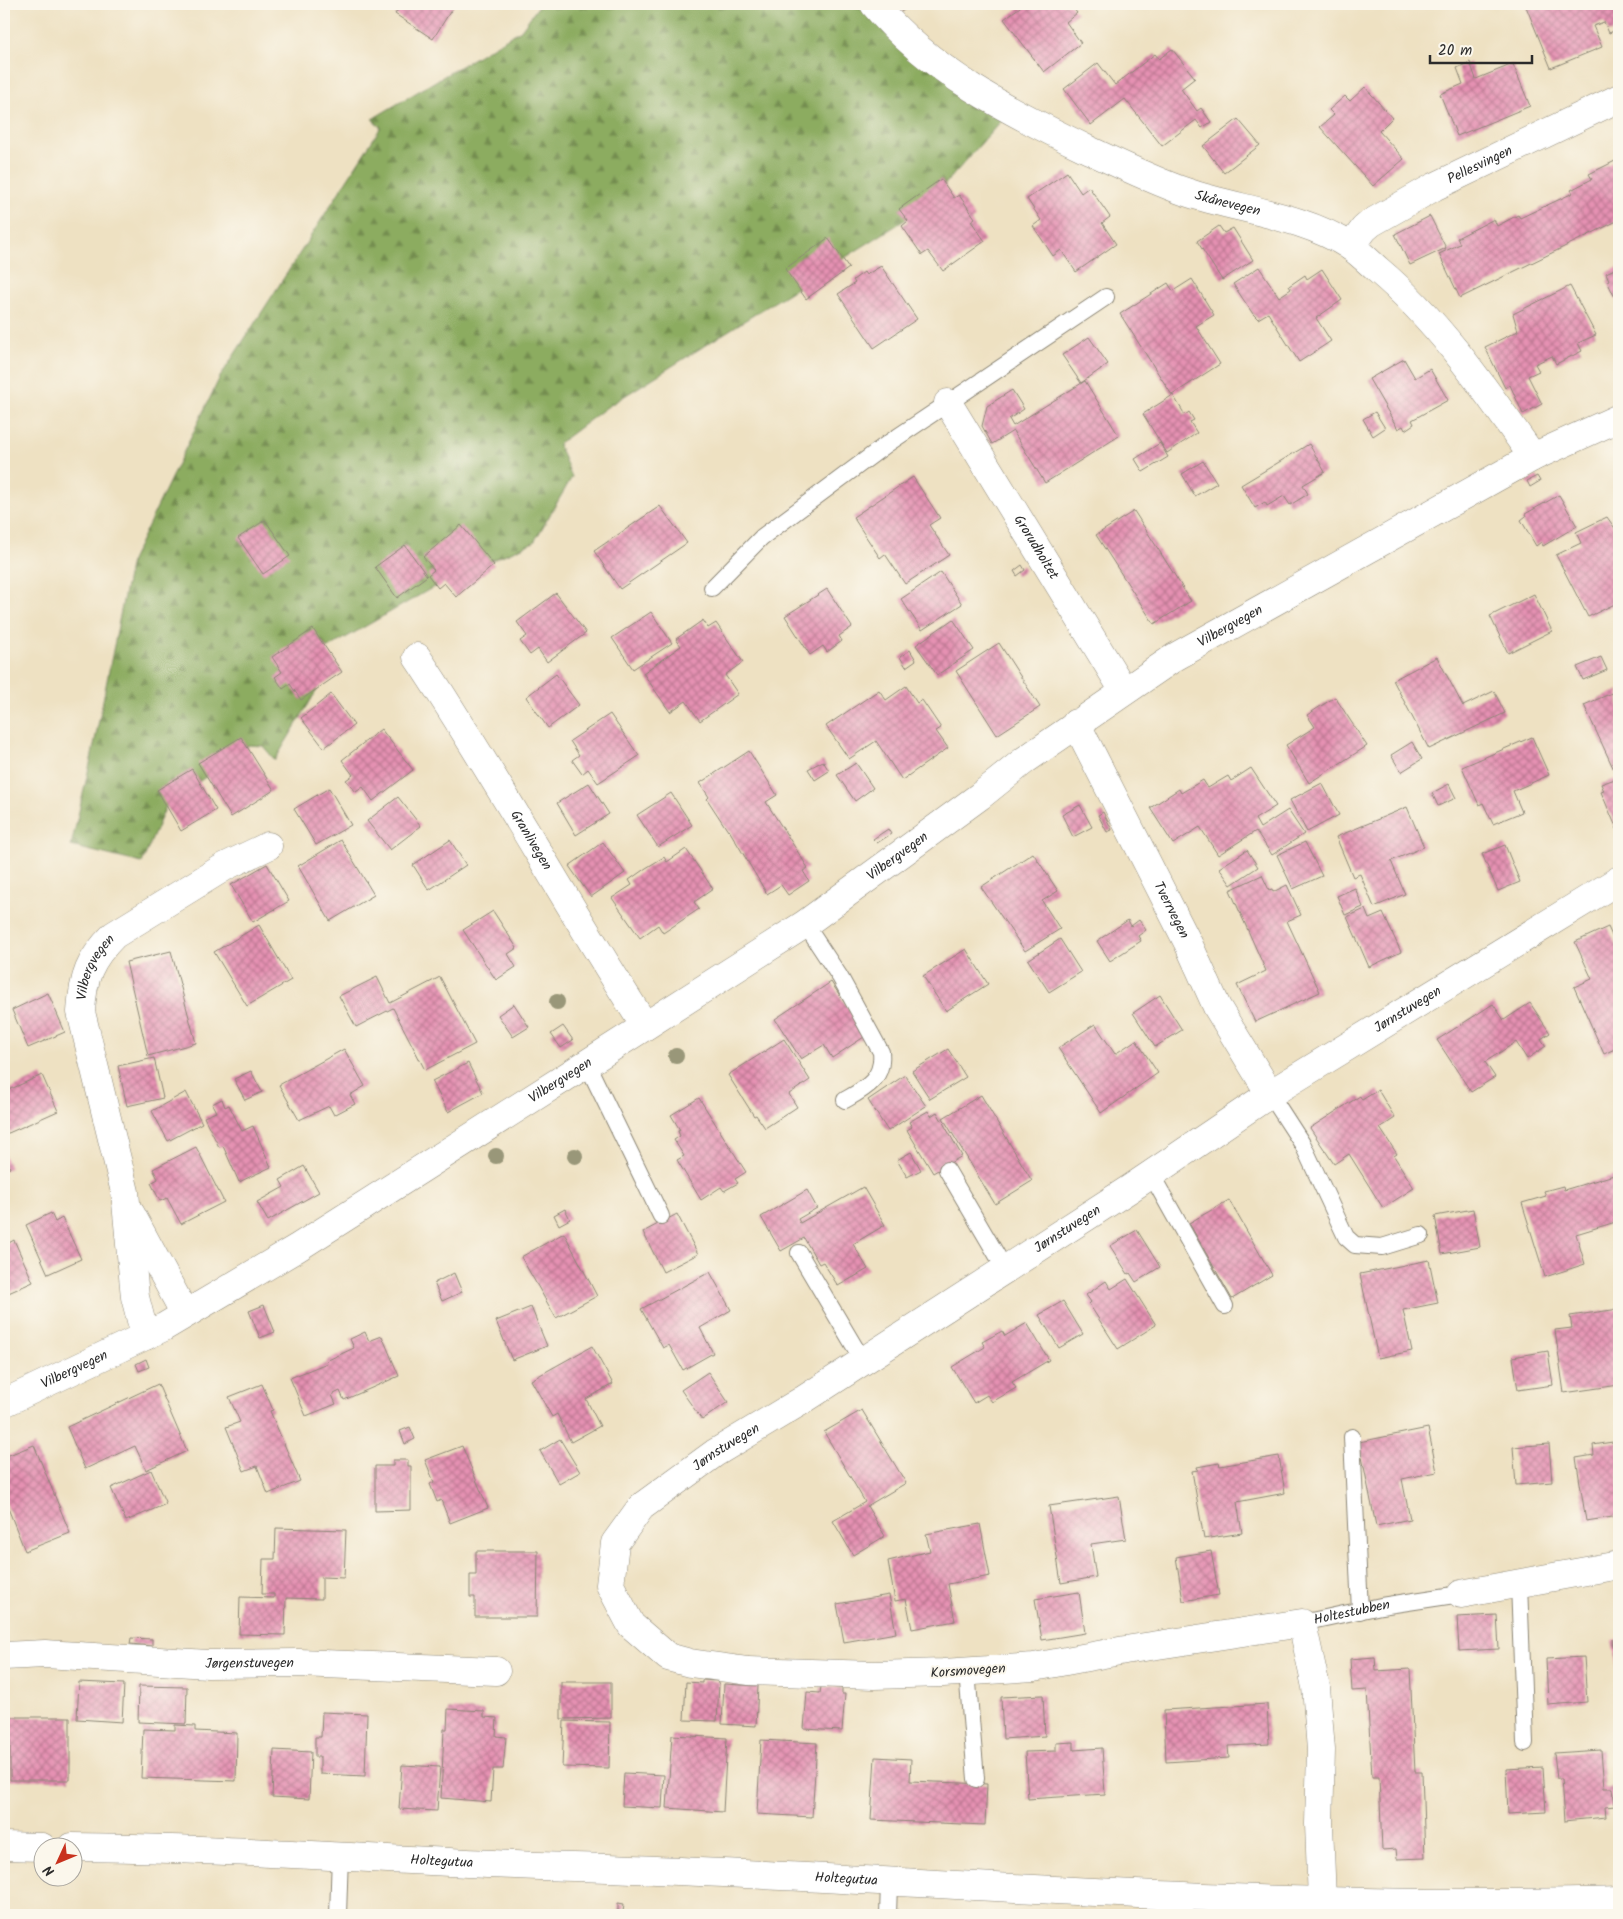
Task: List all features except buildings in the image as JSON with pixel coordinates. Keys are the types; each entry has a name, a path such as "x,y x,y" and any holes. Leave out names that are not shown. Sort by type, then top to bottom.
{"street":[{"name":"Skånevegen","path":"874,4 892,25 931,59 971,88 1046,129 1130,169 1185,191 1288,220 1337,238 1351,247 1396,285 1439,332 1534,457"},
{"name":"Pellesvingen","path":"1351,247 1364,228 1434,187 1619,98"},
{"name":"Grorudholtet","path":"948,403 1124,691"},
{"name":"Vilbergvegen","path":"4,1403 145,1336 186,1314 297,1248 587,1064 805,924 1076,724 1175,657 1534,457 1619,418"},
{"name":"Granlivegen","path":"417,656 469,735 576,917 645,1026"},
{"name":"Tverrvegen","path":"1076,724 1188,943 1217,1007 1270,1094"},
{"name":"Vilbergvegen","path":"145,1336 135,1298 127,1206 81,1012 86,974 100,950 114,935 226,866 268,846"},
{"name":"Jørnstuvegen","path":"640,1633 631,1625 610,1585 614,1543 641,1508 715,1452 803,1400 1151,1174 1270,1094 1619,880"},
{"name":"Vilbergvegen","path":"127,1206 186,1314"},
{"name":"Holtestubben","path":"1461,1594 1619,1565"},
{"name":"Korsmovegen","path":"640,1633 668,1657 690,1663 748,1671 874,1675 1034,1667 1125,1650 1302,1623"},
{"name":"Holtestubben","path":"1302,1623 1316,1687 1321,1750 1319,1824 1322,1901"},
{"name":"Jørgenstuvegen","path":"4,1656 45,1654 208,1664 299,1663 496,1671"},
{"path":"4,1846 32,1846"},
{"name":"Holtegutua","path":"82,1847 174,1848 340,1855 1049,1891 1294,1907 1322,1901 1619,1901"}],"lane":[{"path":"712,588 762,537 887,444 1106,297"},
{"path":"805,924 840,977 881,1052 882,1063 879,1076 861,1091 845,1100"},
{"path":"587,1064 660,1216"},
{"path":"1270,1094 1303,1145 1346,1237 1355,1245 1382,1247 1421,1235"},
{"path":"948,1170 1005,1269"},
{"path":"1151,1174 1224,1306"},
{"path":"799,1253 863,1361"},
{"path":"1352,1438 1360,1611"},
{"path":"1519,1584 1525,1743"},
{"name":"Holtestubben","path":"1302,1623 1461,1594"},
{"path":"967,1671 976,1779"},
{"path":"338,1915 340,1855"},
{"path":"888,1915 889,1883"}],"green space":[{"path":"540,4 876,4 1009,112 924,208 607,407 558,444 572,477 534,542 446,580 300,664 317,690 275,760 263,746 249,745 166,806 142,863 71,846 92,755 131,561 220,377 381,127 372,119 521,30"}]}
